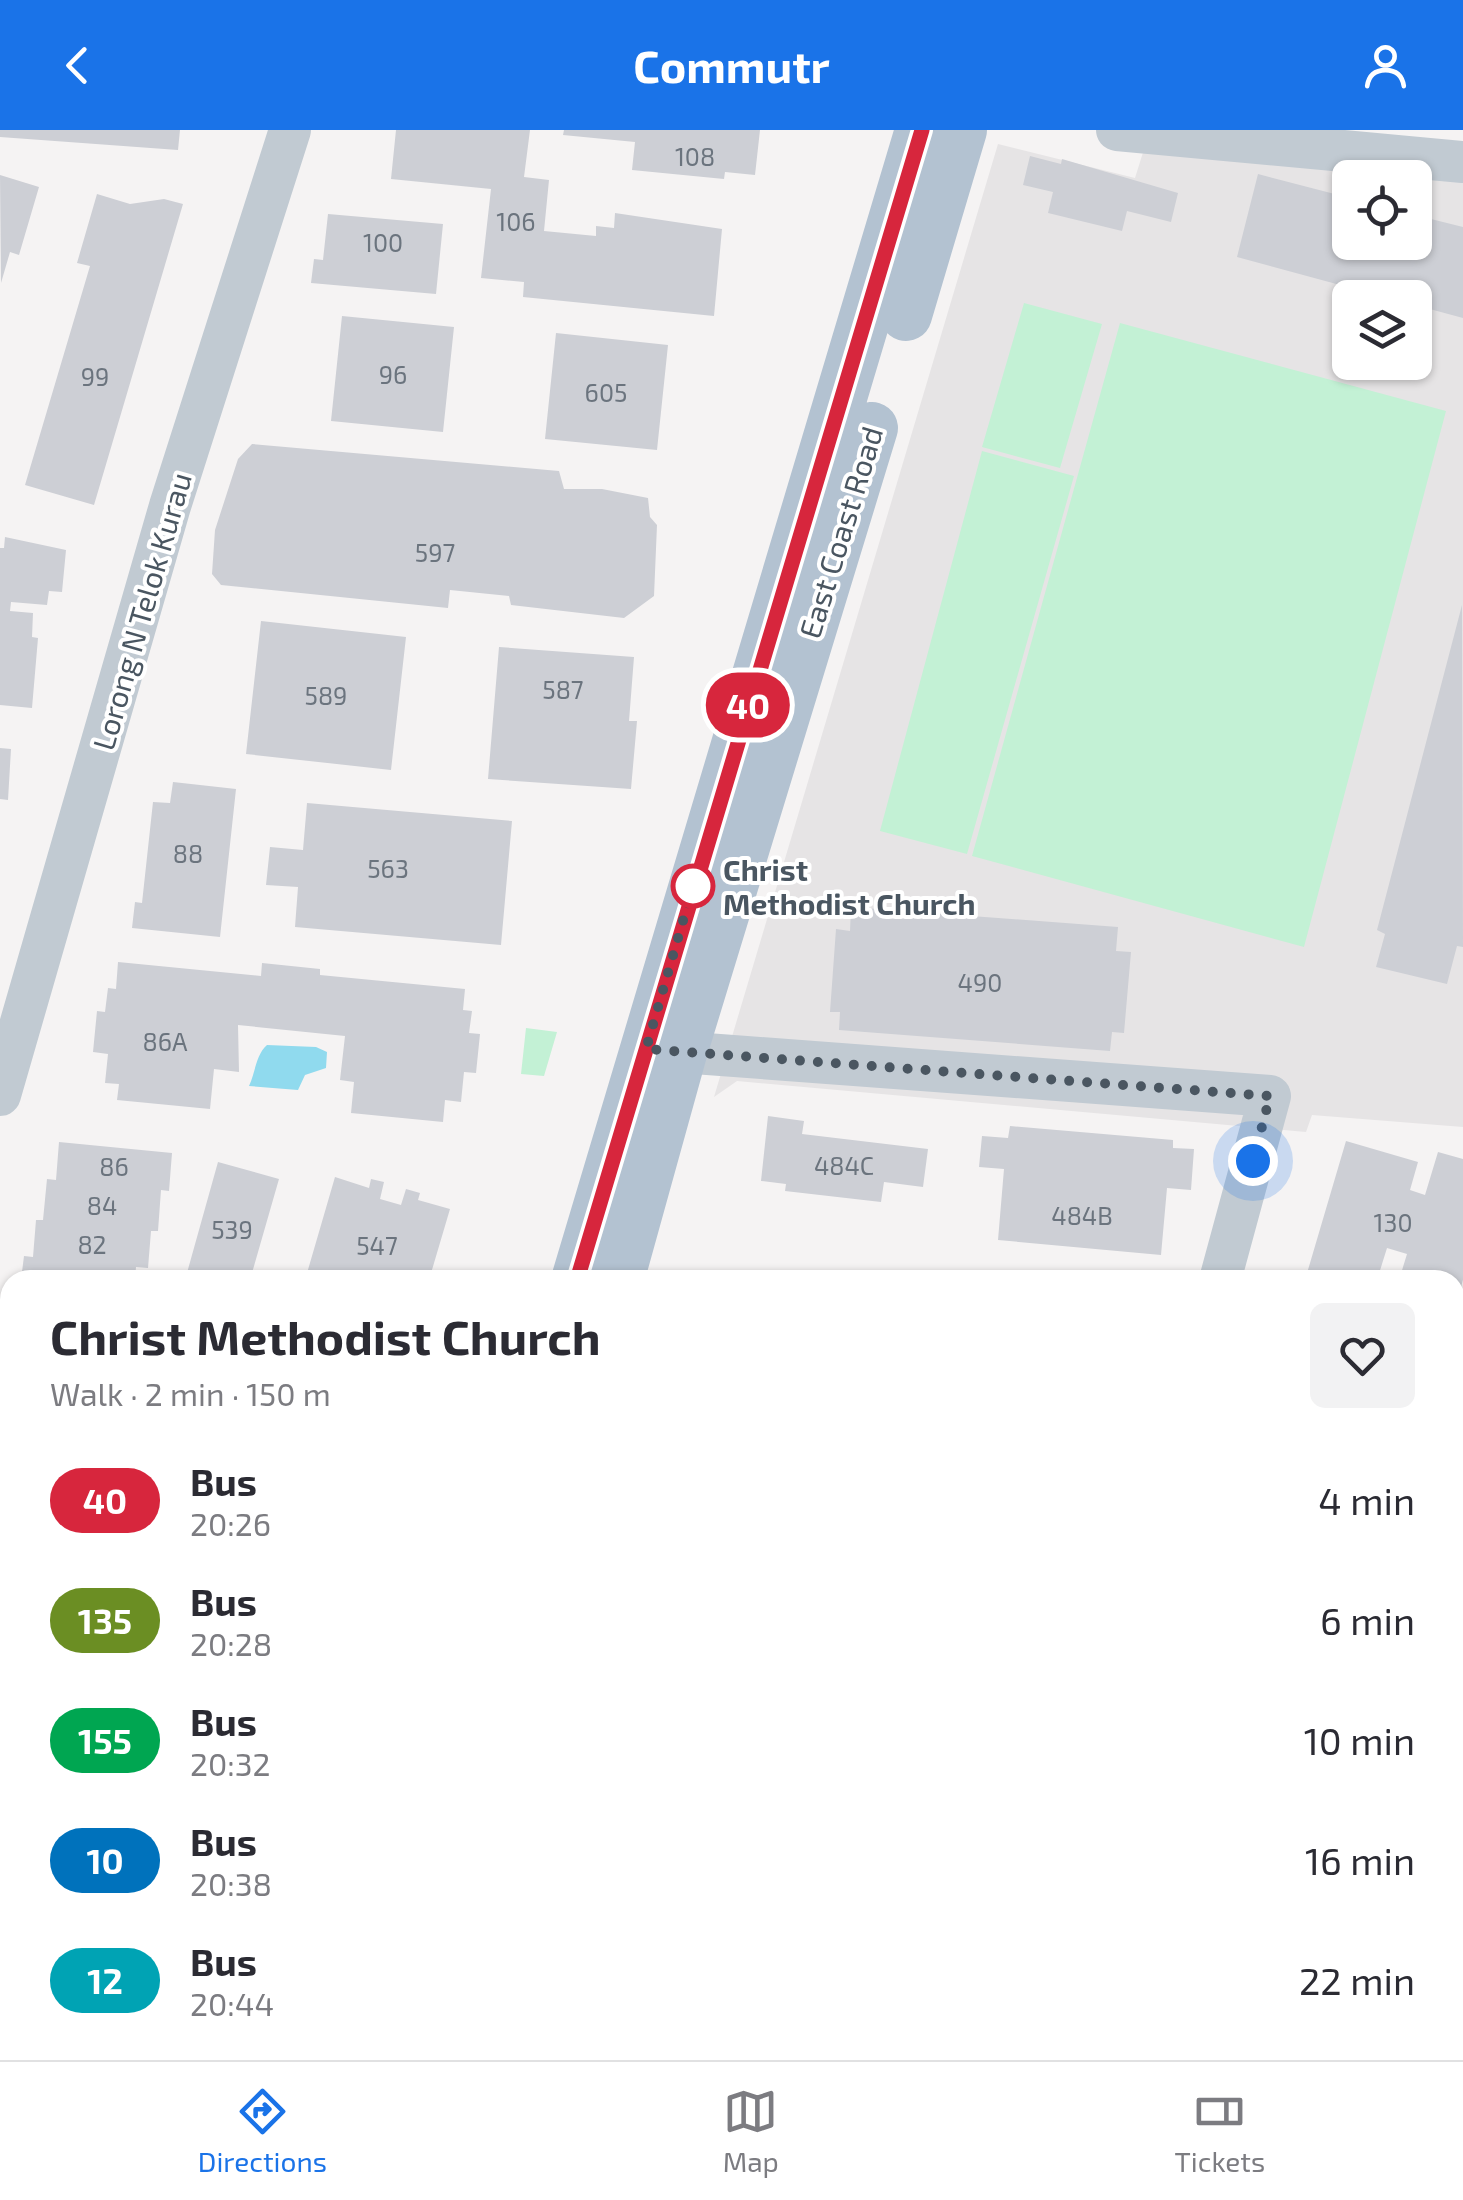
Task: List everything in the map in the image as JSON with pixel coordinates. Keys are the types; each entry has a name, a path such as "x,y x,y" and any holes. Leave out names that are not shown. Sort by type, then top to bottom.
{"main road":[{"name":"East Coast Road","path":"620,1270 663,1051 922,130"},
{"name":"East Coast Road","path":"581,1270 663,1051 961,130"}],"street":[{"name":"Lorong N Telok Kurau","path":"0,1094 170,506 290,130"},
{"path":"1118,130 1463,162"},
{"path":"663,1051 1266,1112 1223,1270"}],"shaded area":[{"path":"1150,130 1463,147 1463,1127 1312,1115 1306,1132 737,1081 714,1097 998,144 1135,178"}],"green space":[{"path":"1024,303 1102,324 1060,468 982,447"},
{"path":"1120,323 1446,411 1304,947 972,856"},
{"path":"982,451 1074,476 967,854 880,831"},
{"path":"526,1028 557,1032 544,1076 521,1074"}],"water":[{"path":"267,1045 316,1047 327,1052 326,1068 305,1075 298,1090 249,1086"}],"building":[{"path":"0,130 180,130 178,150 0,137"},
{"path":"396,130 530,130 524,177 549,180 544,231 596,236 596,226 614,228 615,213 722,229 714,316 523,297 524,282 481,278 491,189 391,179"},
{"path":"564,130 760,130 755,175 725,172 724,179 632,170 635,142 563,135"},
{"path":"1030,156 1061,164 1062,159 1178,193 1171,222 1127,211 1122,231 1048,213 1053,192 1023,185"},
{"path":"1258,174 1332,193 1332,260 1432,260 1432,219 1463,227 1463,318 1432,310 1432,280 1332,283 1237,257"},
{"path":"0,175 39,187 19,255 10,252 1,283"},
{"path":"97,194 130,204 164,199 183,204 94,505 25,485 90,266 77,263"},
{"path":"328,214 443,224 436,294 311,283 314,259 323,260"},
{"path":"342,316 454,327 443,432 331,421"},
{"path":"556,333 668,345 657,450 545,439"},
{"path":"252,444 559,471 564,489 602,489 648,498 650,517 657,525 654,596 624,618 511,605 509,596 450,590 448,608 221,585 212,574 215,530 238,459"},
{"path":"5,537 66,550 62,592 49,591 47,605 11,602 10,611 33,613 32,637 38,638 32,708 0,705 0,548 4,548"},
{"path":"1462,605 1463,947 1457,946 1447,984 1376,967 1385,934 1377,930"},
{"path":"261,621 406,637 391,770 246,754"},
{"path":"499,647 634,657 629,721 637,721 631,789 488,779"},
{"path":"0,748 11,749 8,800 0,799"},
{"path":"173,782 236,789 220,937 132,928 135,902 142,903 153,802 170,803"},
{"path":"307,803 512,821 501,945 295,927 298,887 266,885 270,847 303,850"},
{"path":"851,907 1118,927 1116,951 1131,952 1124,1033 1112,1032 1110,1051 839,1030 840,1012 830,1012 836,929 850,931"},
{"path":"118,962 261,976 262,963 320,969 320,975 465,989 463,1010 472,1011 469,1033 480,1034 476,1073 464,1072 461,1102 445,1100 443,1122 351,1113 354,1082 340,1080 345,1036 238,1025 239,1072 214,1069 210,1109 117,1100 119,1084 105,1083 108,1054 93,1052 97,1011 105,1012 108,988 116,989"},
{"path":"768,1116 804,1121 802,1134 928,1149 923,1187 884,1182 881,1202 785,1191 786,1184 761,1181"},
{"path":"1010,1126 1173,1140 1173,1148 1194,1149 1191,1190 1167,1188 1161,1255 998,1240 1004,1169 979,1167 982,1136 1008,1138"},
{"path":"1346,1141 1418,1162 1410,1190 1425,1195 1438,1152 1463,1159 1463,1270 1402,1270 1407,1254 1387,1248 1380,1270 1308,1270"},
{"path":"59,1142 172,1153 169,1191 161,1190 158,1231 151,1231 148,1268 22,1270 24,1256 33,1257 36,1220 43,1220 47,1179 56,1180"},
{"path":"218,1162 279,1179 253,1270 188,1270"},
{"path":"335,1177 369,1188 371,1179 384,1182 380,1199 401,1205 406,1189 420,1193 418,1200 450,1209 432,1270 308,1270"}],"bus line":[{"name":"40","path":"580,1270 922,130"}],"place":[{"name":"Christ Methodist Church","path":"693,886"}],"route":[{"path":"693,886 646,1049 1270,1096 1253,1161"}]}
